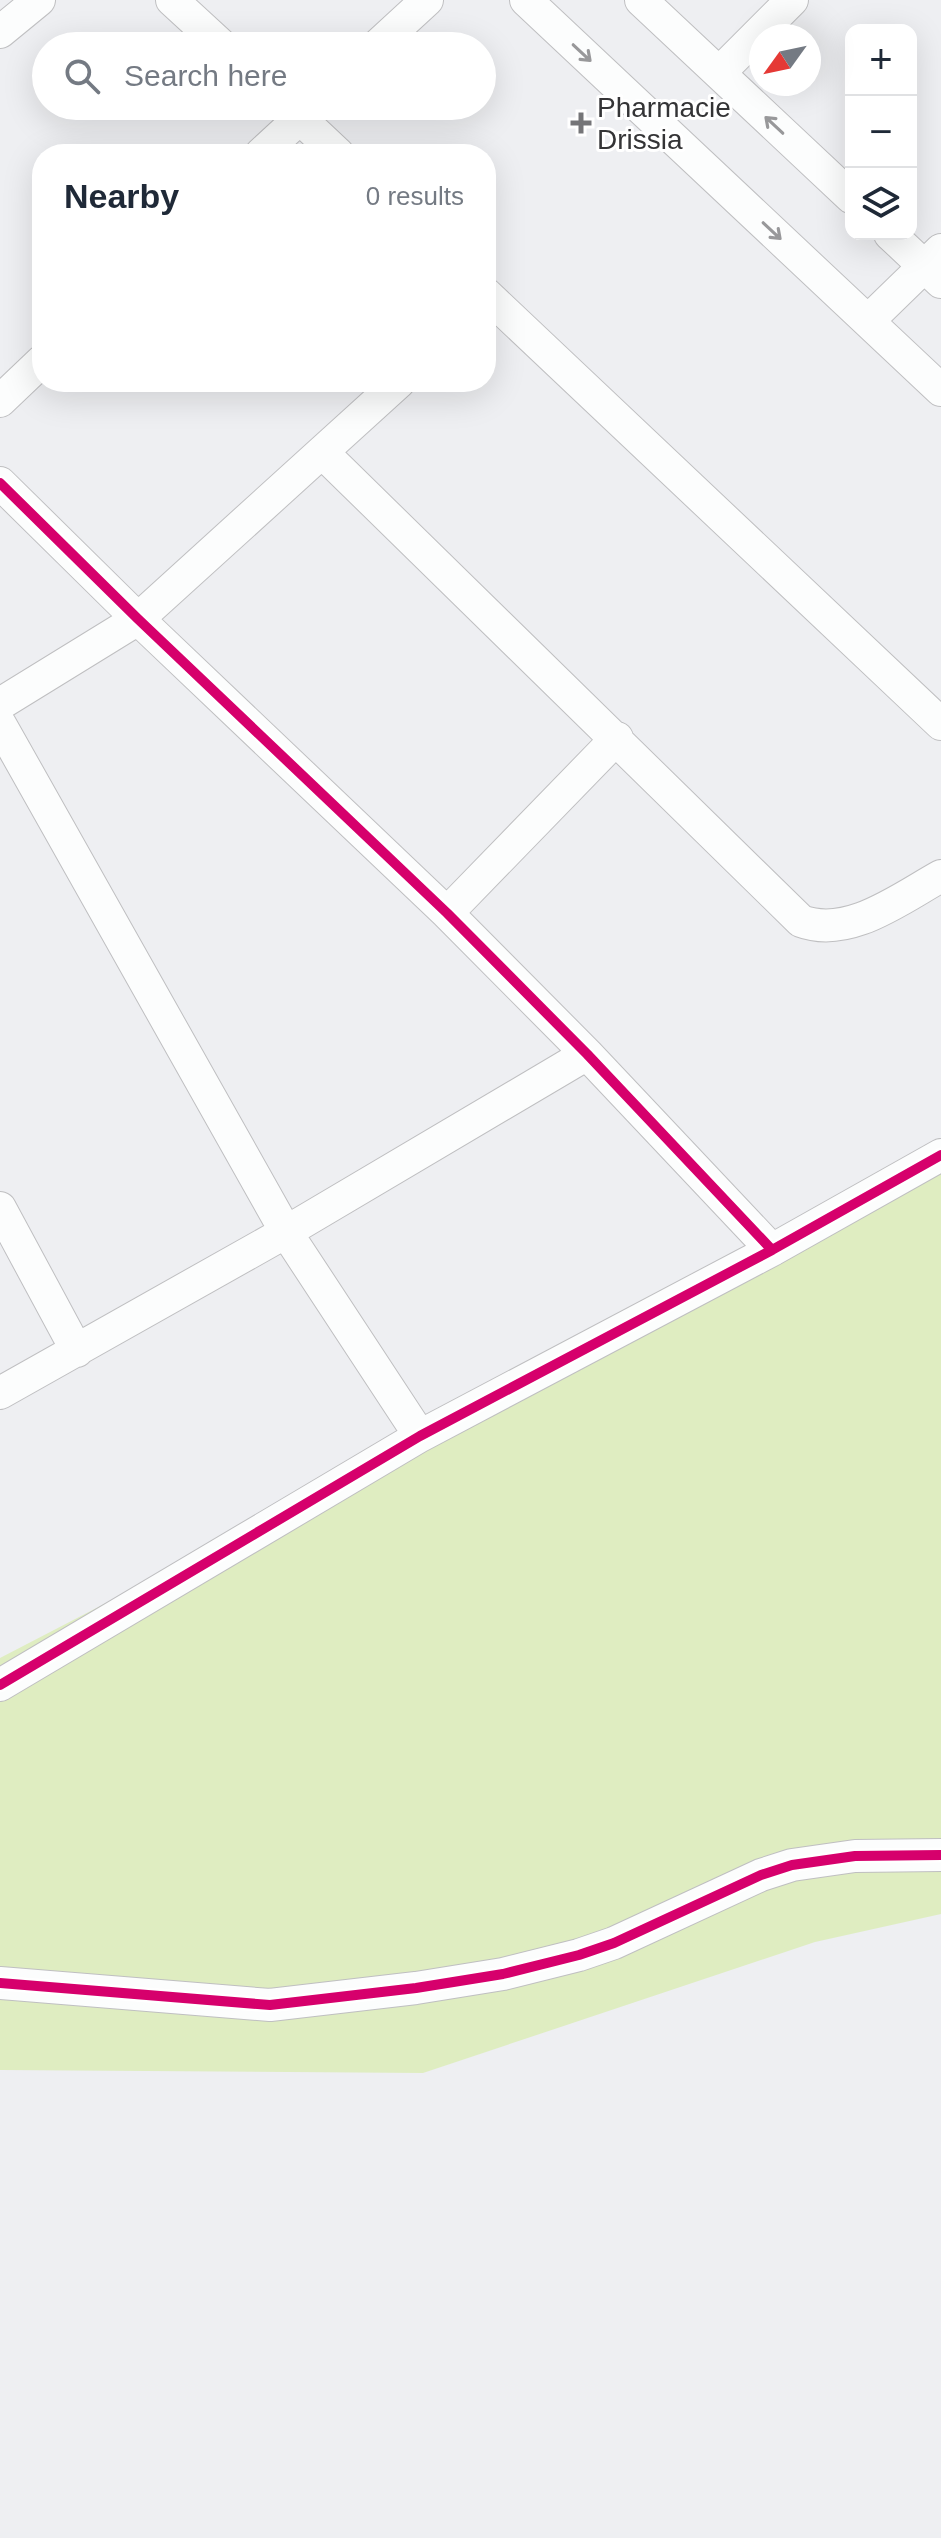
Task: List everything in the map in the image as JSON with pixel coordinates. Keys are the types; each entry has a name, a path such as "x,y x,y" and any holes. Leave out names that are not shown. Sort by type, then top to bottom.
{"street":[{"path":"0,32 39,0"},
{"path":"172,0 207,32"},
{"path":"392,32 427,0"},
{"path":"526,0 941,390"},
{"path":"641,0 845,191"},
{"path":"719,73 792,0"},
{"path":"270,144 291,120"},
{"path":"309,120 329,144"},
{"path":"868,321 935,266 898,240"},
{"path":"496,305 941,724"},
{"path":"0,401 32,371"},
{"path":"0,704 138,619 388,392"},
{"path":"323,453 801,921 817,927 843,925 881,909 941,876"},
{"path":"0,483 447,913 587,1054 772,1250"},
{"path":"0,724 286,1232 420,1436"},
{"path":"447,913 617,738"},
{"path":"0,1393 286,1232 587,1054"},
{"path":"0,1685 420,1436 772,1250 941,1155"},
{"path":"0,1208 77,1351"},
{"path":"0,1983 270,2005 400,1990 503,1974 579,1955 652,1926 761,1875 792,1865 855,1856 941,1855"}],"green space":[{"path":"941,1170 941,1914 815,1942 423,2073 0,2070 0,1658"}],"cycle path":[{"path":"0,483 447,913 587,1054 772,1250"},
{"path":"0,1685 420,1436 772,1250 941,1155"},
{"path":"0,1983 270,2005 416,1988 503,1974 579,1955 614,1943 761,1875 792,1865 855,1856 941,1855"}],"place":[{"name":"Pharmacie Drissia","path":"581,123"}]}
